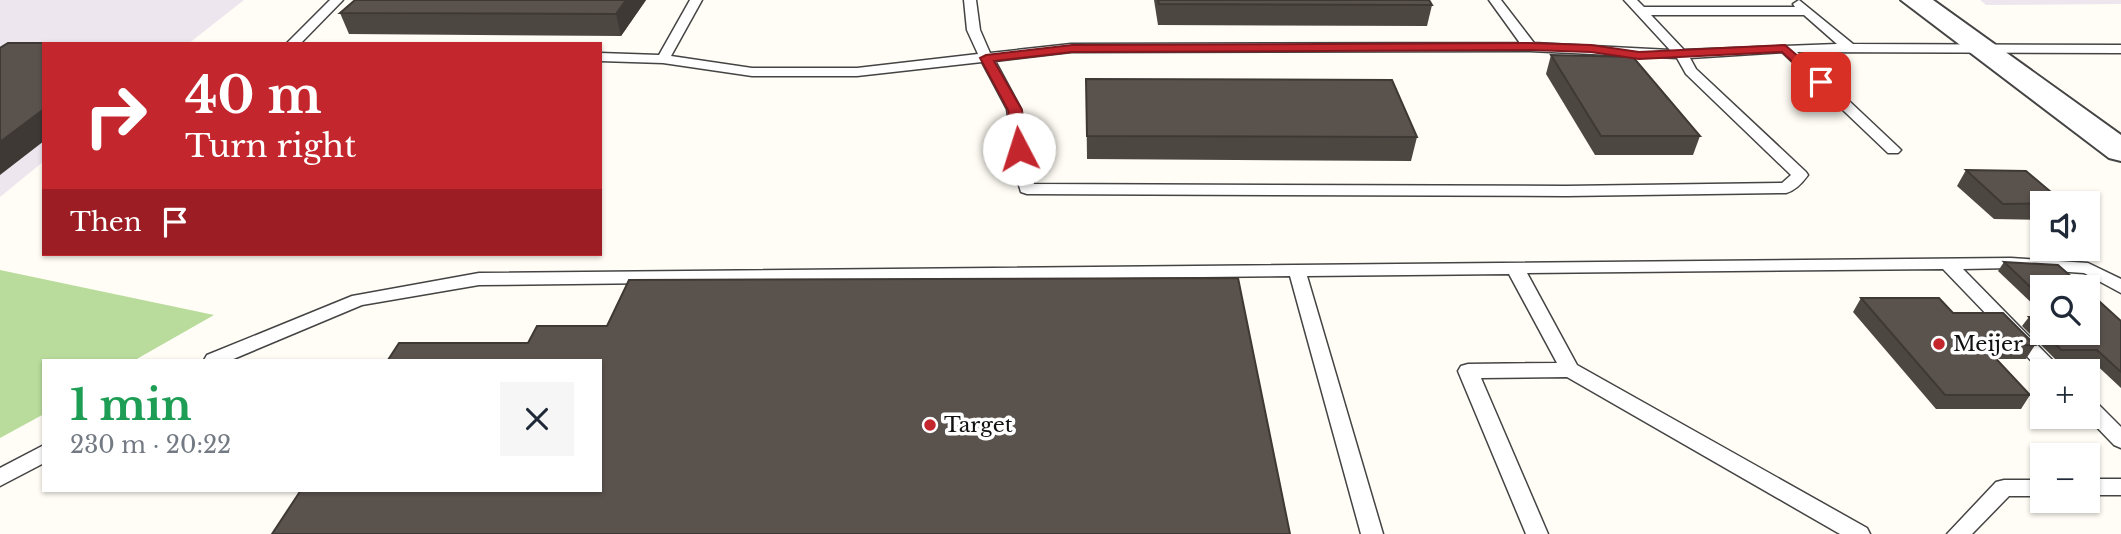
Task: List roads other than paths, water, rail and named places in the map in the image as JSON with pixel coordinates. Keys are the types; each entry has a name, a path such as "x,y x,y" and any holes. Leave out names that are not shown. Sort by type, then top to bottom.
{"street":[{"path":"1915,0 2121,151"}],"lane":[{"path":"294,42 337,0"},
{"path":"663,59 696,0"},
{"path":"970,0 968,19 973,36 1015,110 1020,168 1027,189 1566,191 1786,188 1800,175 1691,71 1681,54 1630,0"},
{"path":"1495,0 1530,47"},
{"path":"1794,0 1849,48"},
{"path":"1641,11 1807,11"},
{"path":"602,57 663,59 752,72 831,72 1072,48 1530,47 1591,49 1639,56 1785,48 2121,48"},
{"path":"1785,48 1893,150"},
{"path":"217,359 358,300 479,279 2011,263 2088,268 2121,287"},
{"path":"1948,264 2041,359"},
{"path":"1514,268 1570,370"},
{"path":"1297,270 1372,534"},
{"path":"1537,534 1468,371 1570,370 1859,534"},
{"path":"2100,418 2121,440"},
{"path":"0,478 42,454"},
{"path":"2100,487 2121,487"},
{"path":"1958,534 2004,488 2030,488"}],"place":[{"name":"Meijer","path":"1939,344"},
{"name":"Target","path":"930,425"}]}
